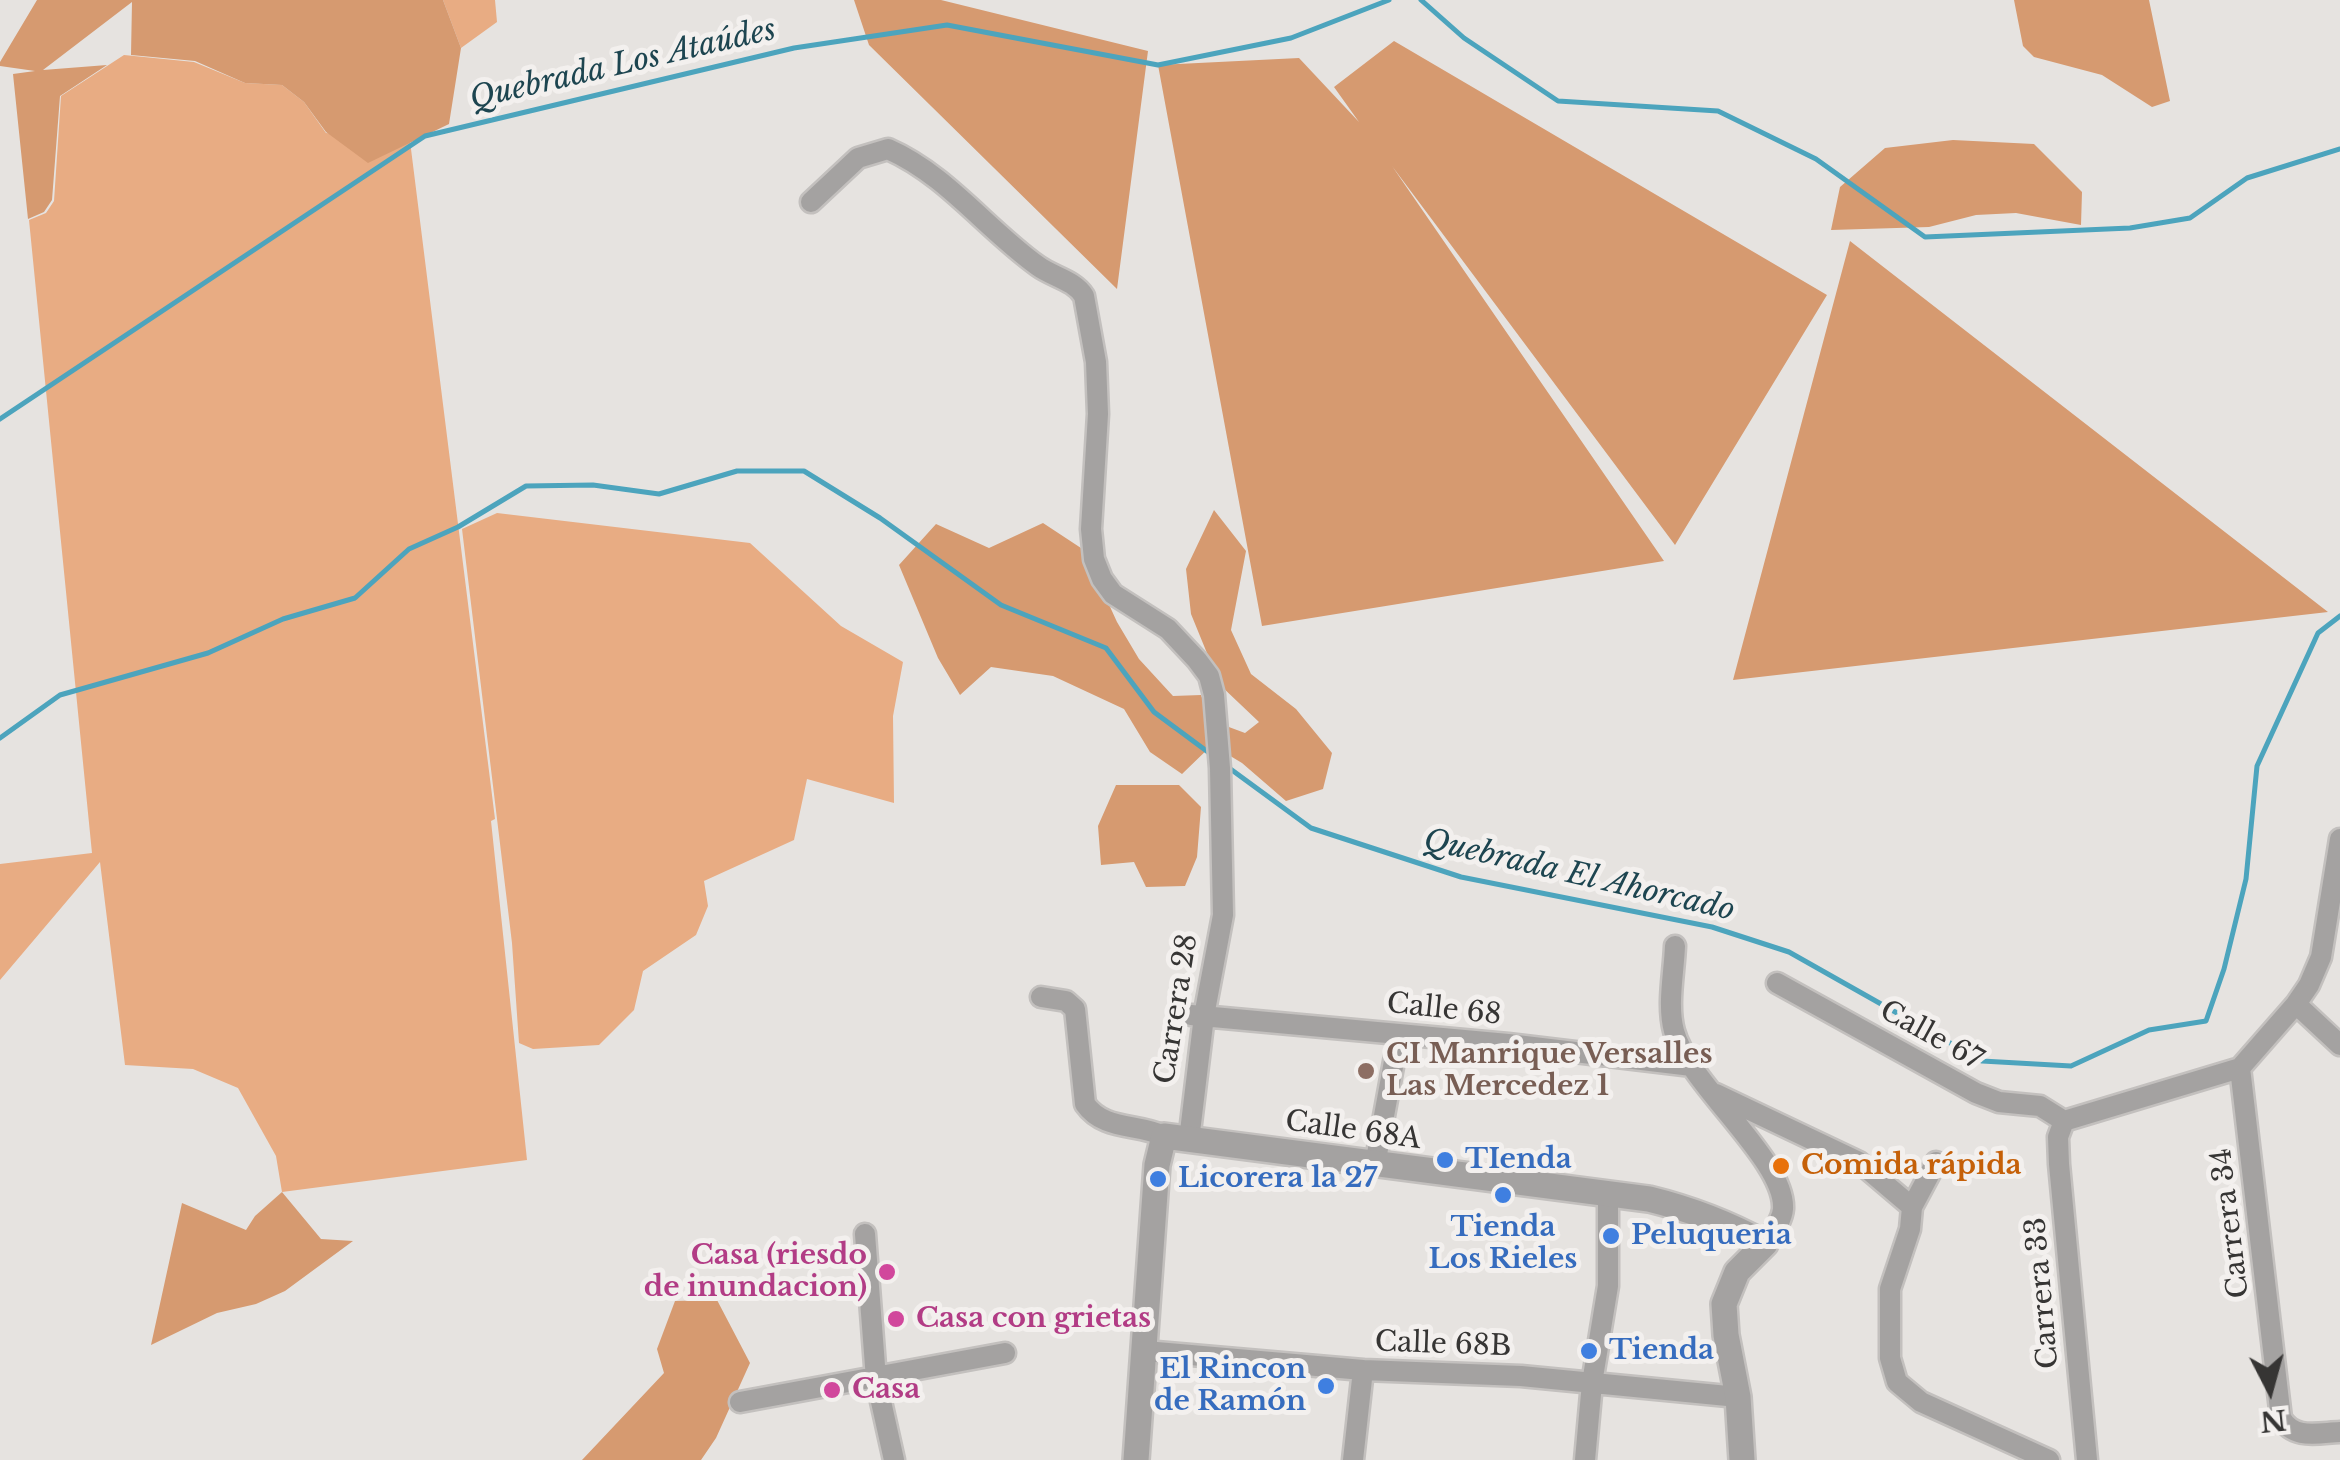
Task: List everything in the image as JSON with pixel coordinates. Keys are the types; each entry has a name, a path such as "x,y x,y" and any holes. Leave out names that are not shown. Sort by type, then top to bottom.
{"street":[{"name":"Carrera 28","path":"811,202 858,158 888,149 912,160 952,190 1017,251 1078,287 1084,296 1096,362 1098,414 1091,529 1094,559 1113,594 1168,630 1209,676 1214,695 1220,768 1223,915 1197,1016 1176,1138"},
{"path":"2064,1121 2240,1068 2296,1004 2320,958 2340,839"},
{"path":"1676,946 1671,1011 1674,1034 1692,1066 1763,1159 1779,1190 1783,1210 1765,1244 1737,1272 1724,1304 1738,1396 1742,1460"},
{"name":"Calle 67","path":"1777,983 1976,1093 1999,1102 2040,1106 2064,1121"},
{"name":"Calle 68A","path":"1041,997 1066,1001 1076,1009 1084,1104 1092,1116 1123,1128 1648,1199 1733,1226 1765,1244"},
{"path":"2296,1004 2340,1045"},
{"name":"Calle 68","path":"1197,1016 1692,1066"},
{"path":"1375,1165 1399,1034"},
{"name":"Carrera 34","path":"2240,1068 2281,1418 2299,1434 2340,1432"},
{"path":"1712,1092 1859,1162 1912,1208"},
{"name":"Carrera 33","path":"2064,1121 2058,1137 2059,1164 2088,1460"},
{"path":"1136,1460 1157,1165 1176,1138"},
{"path":"1936,1162 1912,1208 1910,1229 1890,1289 1890,1358 1897,1382 1921,1402 2049,1460"},
{"path":"1585,1460 1592,1383 1608,1286 1608,1194"},
{"path":"865,1234 876,1380 894,1460"},
{"name":"Calle 68B","path":"1146,1351 1363,1370 1521,1376 1738,1396"},
{"path":"740,1402 876,1380 1005,1353"},
{"path":"1353,1460 1363,1370"}],"shaded area":[{"path":"37,0 443,0 461,48 449,124 368,163 326,132 304,102 282,85 245,83 195,61 131,55 132,2 43,70 107,65 60,96 52,200 44,212 28,219 13,74 35,71 0,66 0,62"},
{"path":"443,0 495,0 497,22 461,48"},
{"path":"854,0 941,0 1148,51 1117,289 869,45"},
{"path":"2014,0 2149,0 2170,101 2152,107 2102,75 2034,57 2023,46"},
{"path":"1394,41 1827,295 1675,545 1392,166 1664,561 1262,626 1158,65 1299,58 1359,122 1334,87"},
{"path":"124,55 194,62 245,83 282,85 304,102 326,133 410,141 495,819 491,821 527,1160 282,1192 276,1156 238,1088 193,1069 125,1065 100,862 0,980 0,864 92,853 29,220 46,213 54,201 61,96"},
{"path":"1953,140 2034,144 2082,192 2081,225 2016,213 1976,215 1929,227 1831,230 1840,187 1885,148"},
{"path":"1850,241 2328,612 1733,680"},
{"path":"1214,510 1246,551 1231,630 1251,674 1296,709 1332,753 1323,789 1286,801 1242,763 1212,745 1182,774 1150,752 1124,709 1053,676 991,667 960,695 938,658 899,565 936,524 989,548 1043,523 1084,550 1139,659 1173,696 1201,695 1210,720 1245,733 1259,722 1220,685 1191,614 1186,569"},
{"path":"497,513 750,543 841,626 903,662 893,716 894,803 807,779 794,840 704,881 708,906 696,935 643,971 634,1010 599,1045 533,1049 519,1043 512,943 462,529"},
{"path":"1116,785 1179,785 1201,807 1197,857 1185,886 1146,887 1134,862 1101,865 1098,826"},
{"path":"282,1192 321,1239 353,1241 285,1291 256,1304 217,1313 151,1345 182,1203 246,1230 255,1216"},
{"path":"717,1300 750,1363 716,1438 701,1460 582,1460 664,1373 657,1349 675,1301"}],"waterway":[{"name":"Quebrada Los Ataúdes","path":"0,419 425,136 794,48 947,25 1158,65 1291,38 1389,0"},
{"name":"Quebrada Los Ataúdes","path":"1421,0 1464,38 1558,101 1718,111 1816,159 1925,237 2130,228 2190,218 2247,178 2340,149"},
{"name":"Quebrada El Ahorcado","path":"0,738 60,695 208,653 283,619 355,598 409,549 458,527 526,486 593,485 659,494 737,471 804,471 880,518 1001,605 1106,648 1154,712 1212,755"},
{"name":"Quebrada El Ahorcado","path":"1225,765 1311,828 1461,877 1712,927 1789,952 1982,1061 2071,1066 2149,1030 2206,1021 2224,969 2246,879 2257,766 2318,633 2340,616"}],"place":[{"name":"CI Manrique Versalles Las Mercedez 1","path":"1366,1071"},
{"name":"TIenda","path":"1445,1160"},
{"name":"Comida rápida","path":"1781,1166"},
{"name":"Licorera la 27","path":"1158,1179"},
{"name":"Tienda Los Rieles","path":"1503,1195"},
{"name":"Peluqueria","path":"1611,1236"},
{"name":"Casa (riesdo de inundacion)","path":"887,1272"},
{"name":"Casa con grietas","path":"896,1319"},
{"name":"Tienda","path":"1589,1351"},
{"name":"El Rincon de Ramón","path":"1326,1386"},
{"name":"Casa","path":"832,1390"}]}
